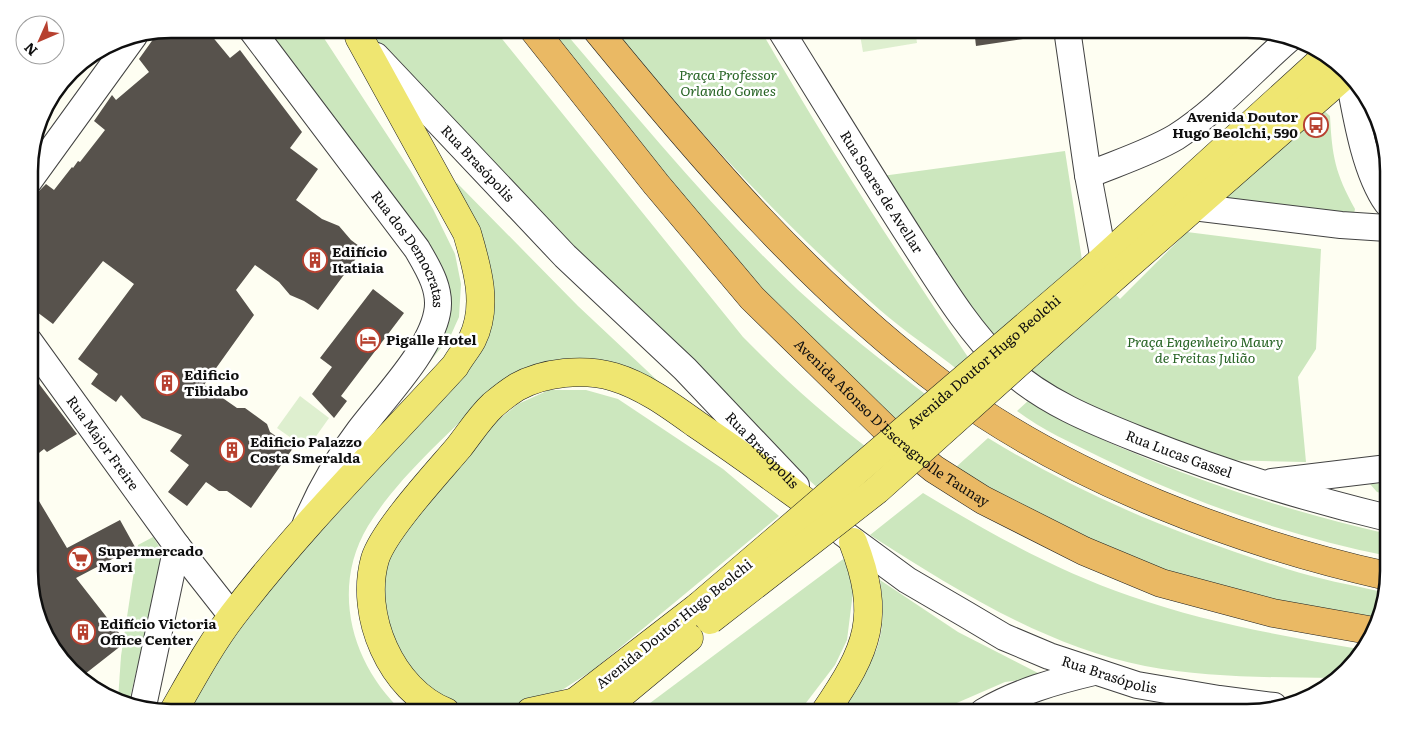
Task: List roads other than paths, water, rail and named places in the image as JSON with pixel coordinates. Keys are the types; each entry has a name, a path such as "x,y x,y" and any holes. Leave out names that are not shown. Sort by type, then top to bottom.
{"highway":[{"name":"Avenida Afonso D'Escragnolle Taunay","path":"540,38 656,184 752,298 890,434 934,469 983,500 1084,551 1161,582 1273,613 1366,630"},
{"path":"604,38 739,199 799,260 886,340 950,390 1024,439 1094,475 1158,503 1279,547 1380,574"}],"main road":[{"path":"178,704 200,664 232,616 301,534 454,366 472,338 481,304 477,266 467,233 359,38"},
{"name":"Avenida Doutor Hugo Beolchi","path":"595,704 704,613 1101,270 1321,61"},
{"name":"Avenida Doutor Hugo Beolchi","path":"1101,270 1193,207 1342,79"},
{"path":"429,704 409,687 386,653 374,620 371,589 376,558 390,533 492,406 518,387 547,376 592,373 614,377 638,387 711,434 823,514"},
{"path":"831,703 851,673 861,650 868,623 866,580 853,542"}],"street":[{"name":"Rua dos Democratas","path":"258,38 417,249 429,270 437,291 438,312 433,329 415,359 335,465 320,491 301,534"},
{"name":"Rua Brasópolis","path":"360,38 403,87 565,256 685,369 823,514 853,542 907,580 1004,637 1094,672 1137,685 1250,703"},
{"name":"Rua Soares de Avellar","path":"786,38 851,145 954,305 990,351"},
{"path":"1068,38 1101,270"},
{"path":"1088,174 1143,153 1175,137 1203,118 1284,43"},
{"path":"38,169 127,45"},
{"path":"1352,90 1368,158 1380,194"},
{"path":"1193,207 1341,225 1380,228"},
{"name":"Rua Lucas Gassel","path":"990,351 1023,381 1060,404 1098,423 1258,483 1337,506 1380,516"},
{"name":"Rua Major Freire","path":"38,352 177,546 232,616"},
{"path":"1258,483 1380,469"},
{"path":"144,700 177,546"},
{"path":"1003,703 1039,687 1094,672"}],"railway":[{"path":"707,617 860,502 950,422 1110,274"},
{"path":"714,626 867,510 957,431 1117,282"}],"place":[{"name":"Avenida Doutor Hugo Beolchi, 590","path":"1316,125"},
{"name":"Edifício Itatiaia","path":"315,260"},
{"name":"Pigalle Hotel","path":"368,340"},
{"name":"Edificio Tibidabo","path":"167,383"},
{"name":"Edificio Palazzo Costa Smeralda","path":"232,450"},
{"name":"Supermercado Mori","path":"80,559"},
{"name":"Edifício Victoria Office Center","path":"83,632"}],"park label":[{"name":"Praça Professor Orlando Gomes","path":"728,84"},
{"name":"Praça Engenheiro Maury de Freitas Julião","path":"1205,350"}]}
